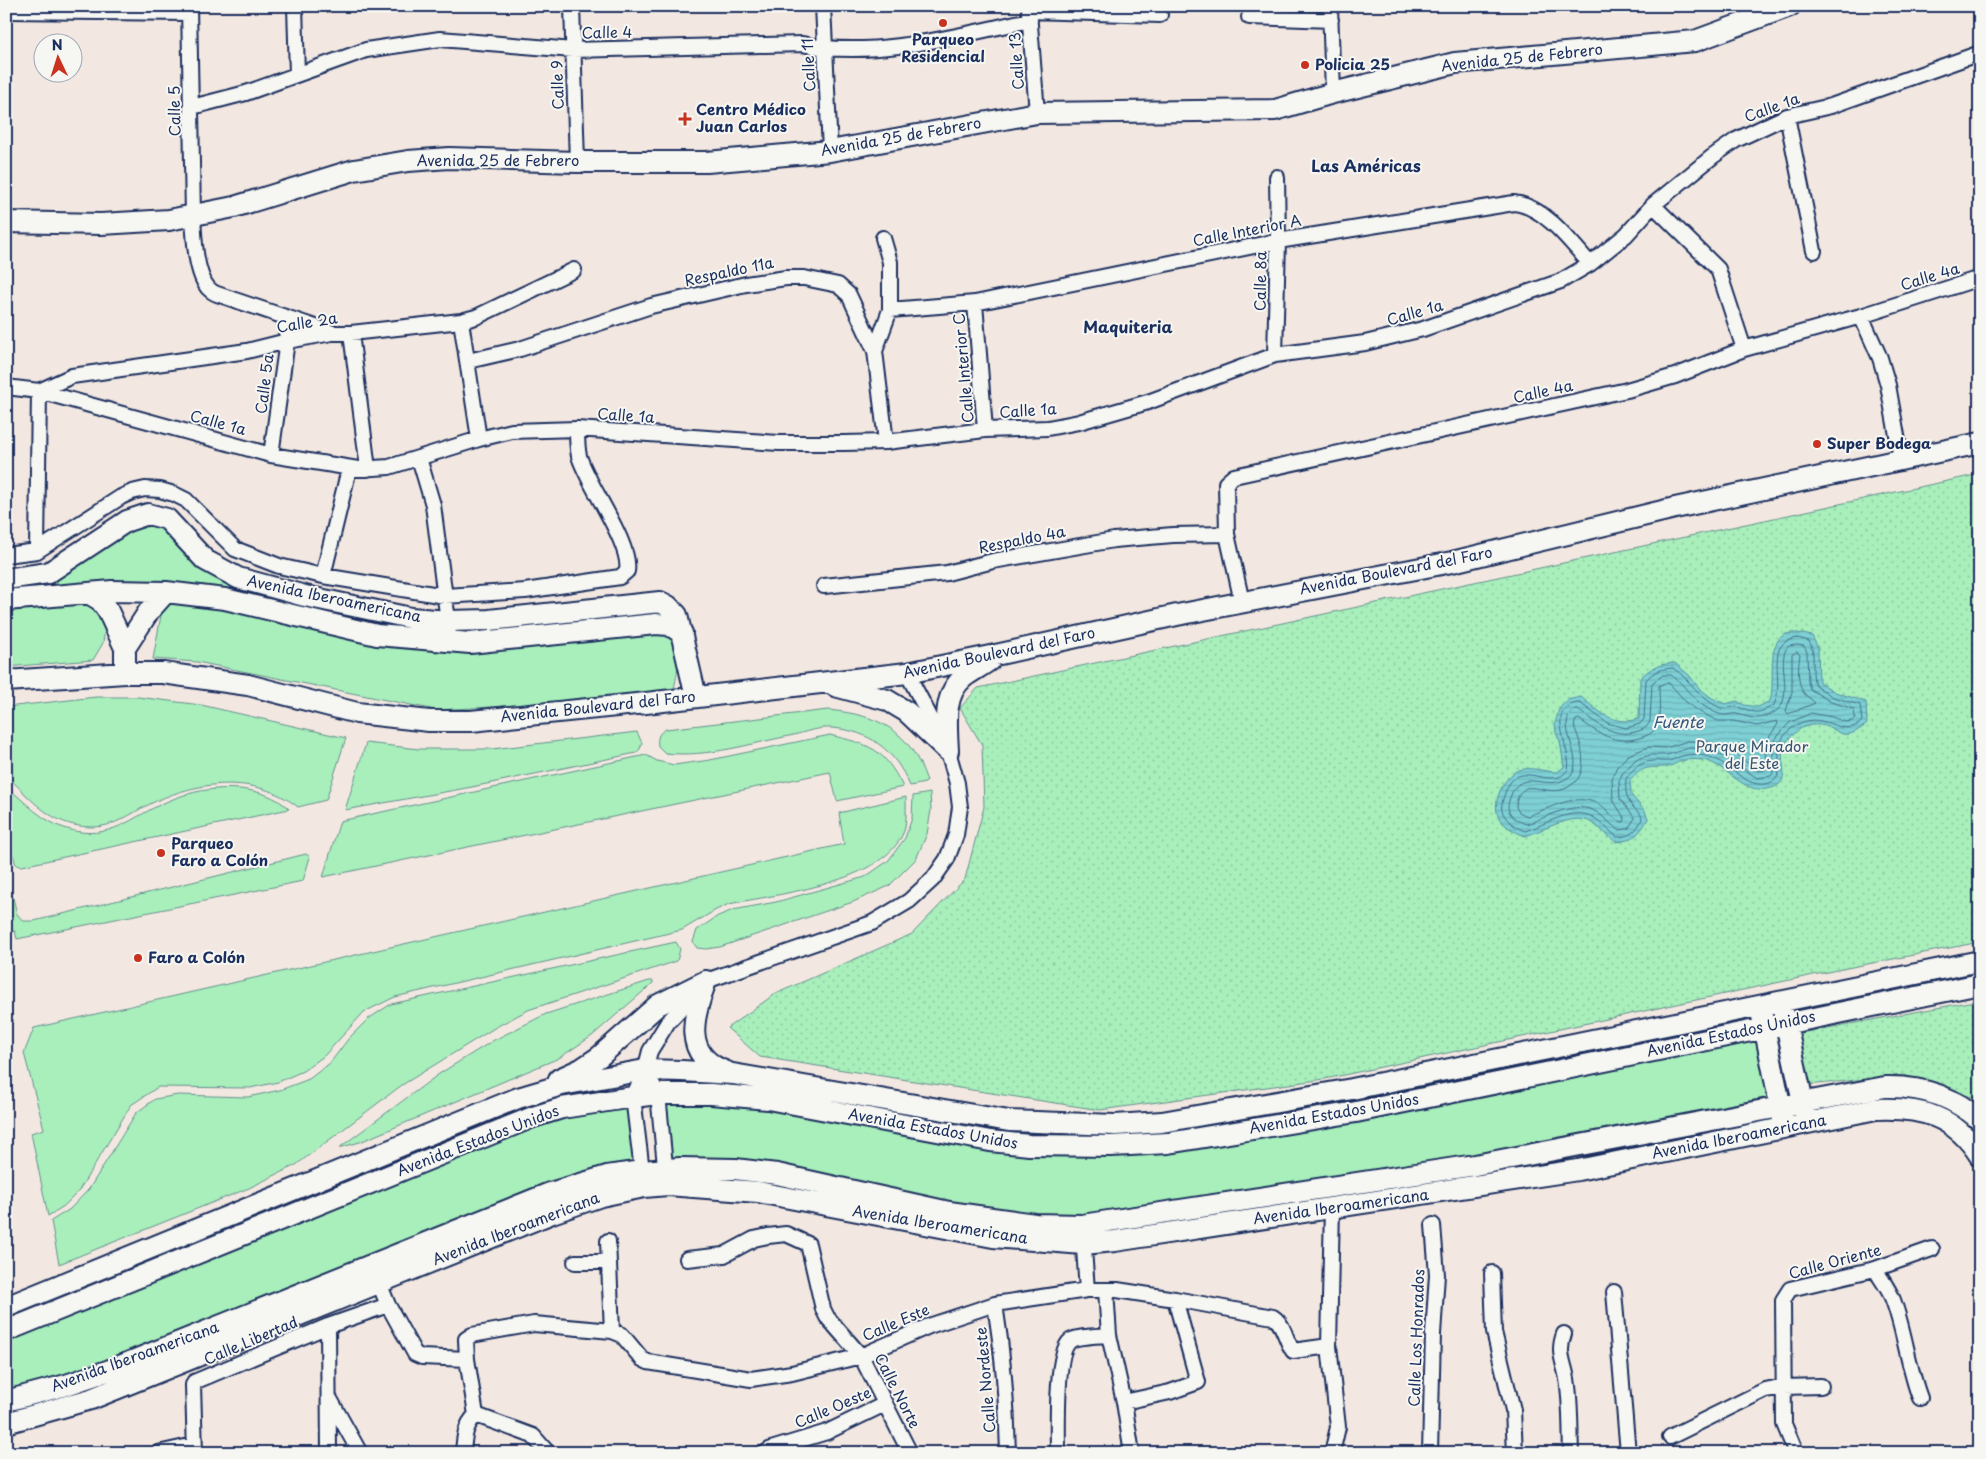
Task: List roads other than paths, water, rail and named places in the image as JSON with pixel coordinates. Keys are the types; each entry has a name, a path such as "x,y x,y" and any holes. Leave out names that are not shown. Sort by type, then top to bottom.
{"street":[{"path":"295,6 296,74"},
{"name":"Calle 9","path":"572,6 577,162"},
{"name":"Calle 11","path":"823,6 830,151"},
{"name":"Avenida 25 de Febrero","path":"6,222 101,224 169,220 234,207 354,170 408,161 449,158 577,162 707,162 830,151 1037,113 1275,110 1333,93 1455,63 1695,41 1790,6"},
{"path":"6,11 189,9"},
{"name":"Calle 5","path":"189,9 193,215"},
{"name":"Calle 4","path":"192,107 246,92 366,50 440,40 573,50 802,44 825,49 897,47 1029,13 1160,15"},
{"name":"Calle 13","path":"1029,13 1037,113"},
{"path":"1249,17 1331,13 1333,93"},
{"name":"Calle 1a","path":"6,387 38,391 271,455 349,468 368,469 389,467 479,439 512,432 577,429 779,443 886,442 986,430 1048,428 1079,422 1148,402 1275,355 1365,343 1423,329 1561,281 1590,264 1626,234 1653,205 1736,140 1788,116 1832,106 1980,53"},
{"path":"1788,116 1814,251"},
{"name":"Calle 8a","path":"1275,355 1278,240 1277,177"},
{"name":"Calle Interior A","path":"890,310 975,304 1278,240 1514,203 1524,204 1556,227 1590,264"},
{"path":"1653,205 1718,270 1744,349"},
{"path":"193,215 195,244 201,274 208,288 217,294 332,333"},
{"path":"875,350 890,310 890,262 883,238"},
{"name":"Calle 2a","path":"38,391 72,376 247,351 332,333 351,333 461,321 476,317 574,270"},
{"name":"Respaldo 11a","path":"468,361 520,349 651,306 786,278 804,278 838,285 849,295 875,350 886,442"},
{"name":"Calle 4a","path":"1242,602 1226,534 1226,483 1234,476 1627,390 1674,376 1744,349 1860,316 1980,278"},
{"name":"Calle Interior C","path":"975,304 986,430"},
{"path":"1860,316 1880,358 1888,385 1901,458"},
{"name":"Calle 5a","path":"271,455 287,341 285,317"},
{"path":"461,321 479,439"},
{"path":"351,333 368,469"},
{"path":"37,551 38,391"},
{"path":"6,554 37,551 132,492 145,489 160,490 186,500 235,549 279,566 324,576 445,596 525,591 615,578 625,573 628,564 618,533 598,498 579,456 577,429"},
{"name":"Avenida Boulevard del Faro","path":"6,681 125,673 163,673 204,677 248,685 357,713 429,720 471,721 907,672 1242,602 1452,562 1675,508 1901,458 1980,443"},
{"path":"419,458 433,505 450,641"},
{"path":"324,576 349,468"},
{"name":"Avenida Iberoamericana","path":"6,579 48,573 127,521 148,514 168,519 205,560 238,578 305,596 411,618 489,620 660,602 677,614 696,697"},
{"name":"Respaldo 4a","path":"824,586 947,573 993,560 1114,540 1173,535 1226,534"},
{"name":"Avenida Iberoamericana","path":"6,600 112,591 166,592 225,599 377,635 470,643 656,624 669,625 682,633"},
{"path":"125,648 149,611 166,592"},
{"path":"88,593 100,600 108,611 125,648 125,673"},
{"path":"948,751 947,706 952,690 962,678 1000,654"},
{"path":"518,1098 581,1069 599,1057 658,1005 706,981 872,924 910,901 933,879 947,859 956,835 960,807 957,783 948,751 907,672"},
{"path":"821,682 887,700 907,712 948,751"},
{"name":"Avenida Estados Unidos","path":"6,1307 518,1098 562,1084 645,1070 733,1074 1009,1121 1115,1125 1162,1122 1352,1089 1980,961"},
{"path":"643,1179 633,1097 645,1070 650,1051 668,1022 706,981"},
{"path":"706,981 695,1011 694,1032 700,1053 709,1063 733,1074"},
{"name":"Avenida Estados Unidos","path":"6,1331 533,1117 562,1108 658,1094 712,1094 768,1099 990,1141 1038,1145 1111,1146 1168,1143 1356,1112 1980,984"},
{"path":"1781,1002 1808,1122"},
{"path":"1760,1006 1785,1127"},
{"path":"645,1070 658,1094 667,1177"},
{"name":"Avenida Iberoamericana","path":"6,1401 66,1385 110,1370 550,1193 607,1176 643,1179 667,1177 758,1192 993,1237 1083,1234 1475,1165 1885,1086 1903,1086 1935,1093 1954,1102 1980,1120"},
{"path":"1352,1089 1356,1112"},
{"name":"Avenida Iberoamericana","path":"1083,1234 1115,1241 1578,1170 1876,1109 1912,1109 1938,1117 1963,1134 1980,1156"},
{"name":"Avenida Iberoamericana","path":"6,1423 91,1399 552,1213 643,1179"},
{"path":"1332,1207 1329,1346 1338,1427 1332,1453"},
{"name":"Calle Los Honrados","path":"1430,1453 1433,1334 1437,1275 1433,1224"},
{"name":"Calle Norte","path":"688,1259 724,1255 754,1240 768,1236 784,1234 808,1244 823,1308 828,1317 860,1356 910,1453"},
{"path":"1083,1234 1087,1290"},
{"path":"476,1415 467,1338 493,1330 534,1324 612,1331 608,1241"},
{"name":"Calle Oriente","path":"1794,1453 1794,1448 1784,1424 1783,1300 1785,1293 1790,1289 1875,1269 1932,1249"},
{"path":"575,1262 610,1262"},
{"path":"1875,1269 1892,1298 1910,1357 1912,1377 1920,1398"},
{"path":"1492,1273 1494,1332 1513,1410 1515,1453"},
{"path":"379,1283 388,1305 415,1354 422,1357 468,1359"},
{"name":"Calle Este","path":"612,1331 622,1336 642,1359 648,1362 751,1379 792,1372 860,1356 929,1326 995,1304 1087,1290 1106,1290 1176,1299 1273,1317 1282,1325 1287,1343 1293,1351 1329,1346"},
{"path":"1106,1290 1109,1336 1124,1402 1132,1453"},
{"path":"1614,1292 1628,1453"},
{"path":"1124,1402 1170,1392 1198,1382 1176,1299"},
{"name":"Calle Nordeste","path":"995,1304 1006,1381 1008,1453"},
{"name":"Calle Libertad","path":"194,1449 194,1383 328,1326 388,1305"},
{"path":"328,1326 329,1453"},
{"path":"1564,1334 1560,1345 1560,1352 1567,1378 1571,1453"},
{"path":"1058,1453 1058,1392 1065,1347 1074,1339 1109,1336"},
{"path":"1670,1436 1765,1390 1784,1387 1821,1386"},
{"path":"329,1398 360,1453"},
{"name":"Calle Oeste","path":"765,1453 770,1449 827,1432 886,1404"},
{"path":"463,1453 466,1430 469,1422 476,1415"},
{"path":"476,1415 532,1436 548,1453"},
{"path":"158,1453 194,1449"}],"water":[{"name":"Fuente","path":"1798,633 1812,636 1818,648 1819,682 1835,692 1866,702 1867,724 1850,734 1839,733 1829,727 1820,725 1810,725 1802,728 1784,746 1782,752 1783,777 1776,786 1767,789 1751,787 1743,784 1715,764 1704,760 1687,760 1667,767 1646,768 1630,781 1631,795 1645,811 1648,819 1636,835 1627,840 1616,842 1595,825 1585,820 1577,819 1559,823 1525,836 1517,833 1500,820 1497,810 1498,796 1504,783 1514,773 1524,769 1557,772 1564,767 1555,724 1559,709 1567,700 1581,697 1608,717 1622,721 1639,719 1640,678 1656,667 1675,663 1689,675 1699,688 1712,698 1725,704 1737,701 1744,705 1758,707 1770,701 1775,645 1786,634"}],"place":[{"name":"Parqueo Residencial","path":"943,23"},
{"name":"Policia 25","path":"1305,65"},
{"name":"Centro Médico Juan Carlos","path":"685,119"},
{"name":"Super Bodega","path":"1817,444"},
{"name":"Parqueo Faro a Colón","path":"161,853"},
{"name":"Faro a Colón","path":"138,958"}],"district":[{"name":"Las Américas","path":"1366,166"},
{"name":"Maquiteria","path":"1128,327"}],"park label":[{"name":"Parque Mirador del Este","path":"1752,756"}]}
